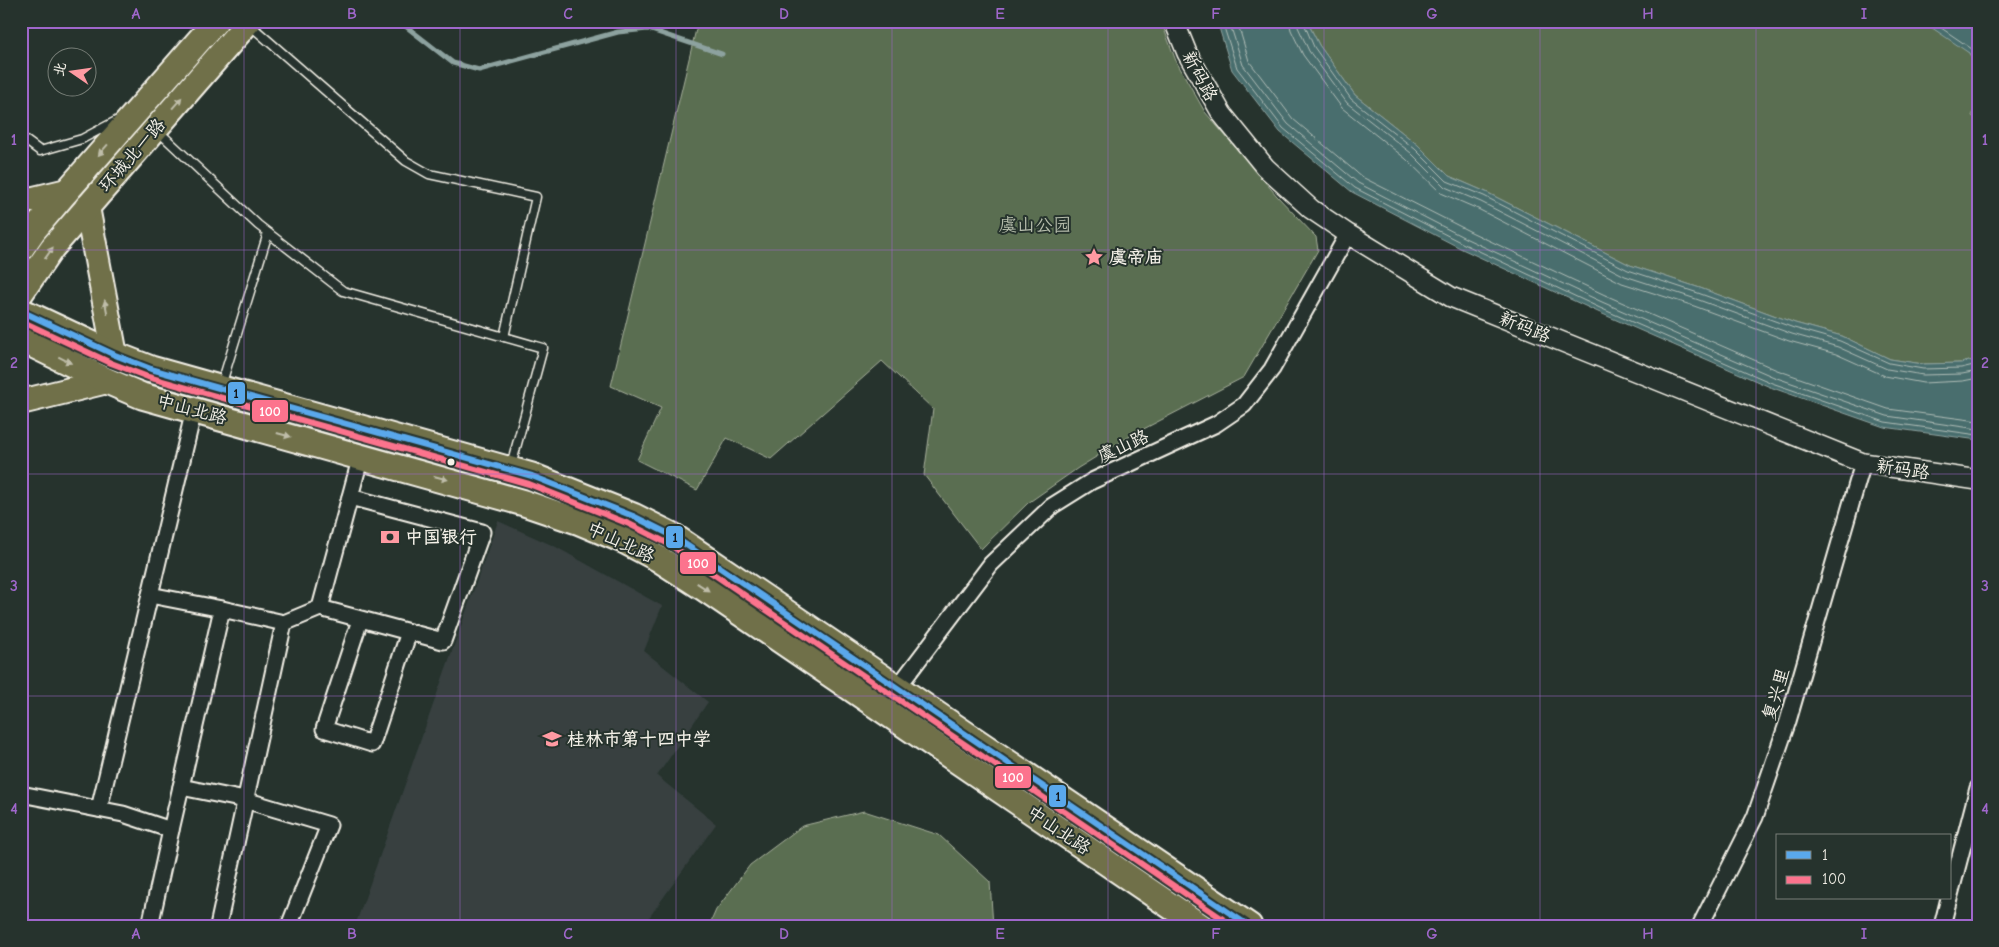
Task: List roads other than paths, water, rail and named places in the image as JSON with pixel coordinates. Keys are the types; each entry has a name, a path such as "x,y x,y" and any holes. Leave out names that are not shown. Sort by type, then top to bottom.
{"highway":[{"name":"中山北路","path":"21,312 151,369 510,469 634,516 673,536 1250,926"},
{"name":"中山北路","path":"21,339 142,396 469,486 561,516 623,540 659,559 720,598 1195,924"}],"main road":[{"name":"环城北一路","path":"21,249 34,230 67,191 216,21"},
{"name":"环城北一路","path":"21,294 52,248 248,22"},
{"path":"21,202 67,191"},
{"path":"87,207 116,355"},
{"path":"21,402 107,381"}],"street":[{"name":"新码路","path":"1174,21 1187,53 1222,114 1265,168 1311,209 1451,297 1863,463 1978,480"},
{"name":"虞山路","path":"898,687 990,564 1052,506 1092,481 1216,424 1244,405 1272,369 1348,234"},
{"path":"99,809 194,410"},
{"path":"320,608 361,456"},
{"name":"复兴里","path":"1700,926 1755,817 1788,721 1863,463"},
{"path":"150,595 284,623 320,608 443,641 482,532 350,497"},
{"path":"150,926 222,609"},
{"path":"360,620 324,729 372,744 409,632"},
{"path":"218,926 284,623"},
{"path":"181,787 246,800 328,825 289,926"},
{"path":"1952,886 1978,788"},
{"path":"21,794 122,814 171,830"},
{"path":"1942,926 1948,900"}],"lane":[{"path":"248,22 406,162 429,174 536,197 504,337"},
{"path":"21,137 40,150 82,140 140,108"},
{"path":"156,128 268,233 343,292 543,348 510,469"},
{"path":"220,388 268,233"}],"water":[{"path":"1217,21 1307,21 1319,45 1355,95 1418,145 1449,176 1486,192 1630,265 1700,288 1795,323 1842,336 1890,359 1923,364 1961,363 1978,359 1978,440 1884,427 1770,387 1598,312 1462,249 1352,192 1280,132 1232,70"},
{"path":"1922,21 1978,21 1978,71 1969,53"}],"waterway":[{"path":"399,21 453,63 479,70 618,32 648,29 722,54"}],"place":[{"name":"虞帝庙","path":"1094,257"},
{"name":"中国银行","path":"390,537"},
{"name":"桂林市第十四中学","path":"552,739"}],"park label":[{"name":"虞山公园","path":"1035,225"}]}
